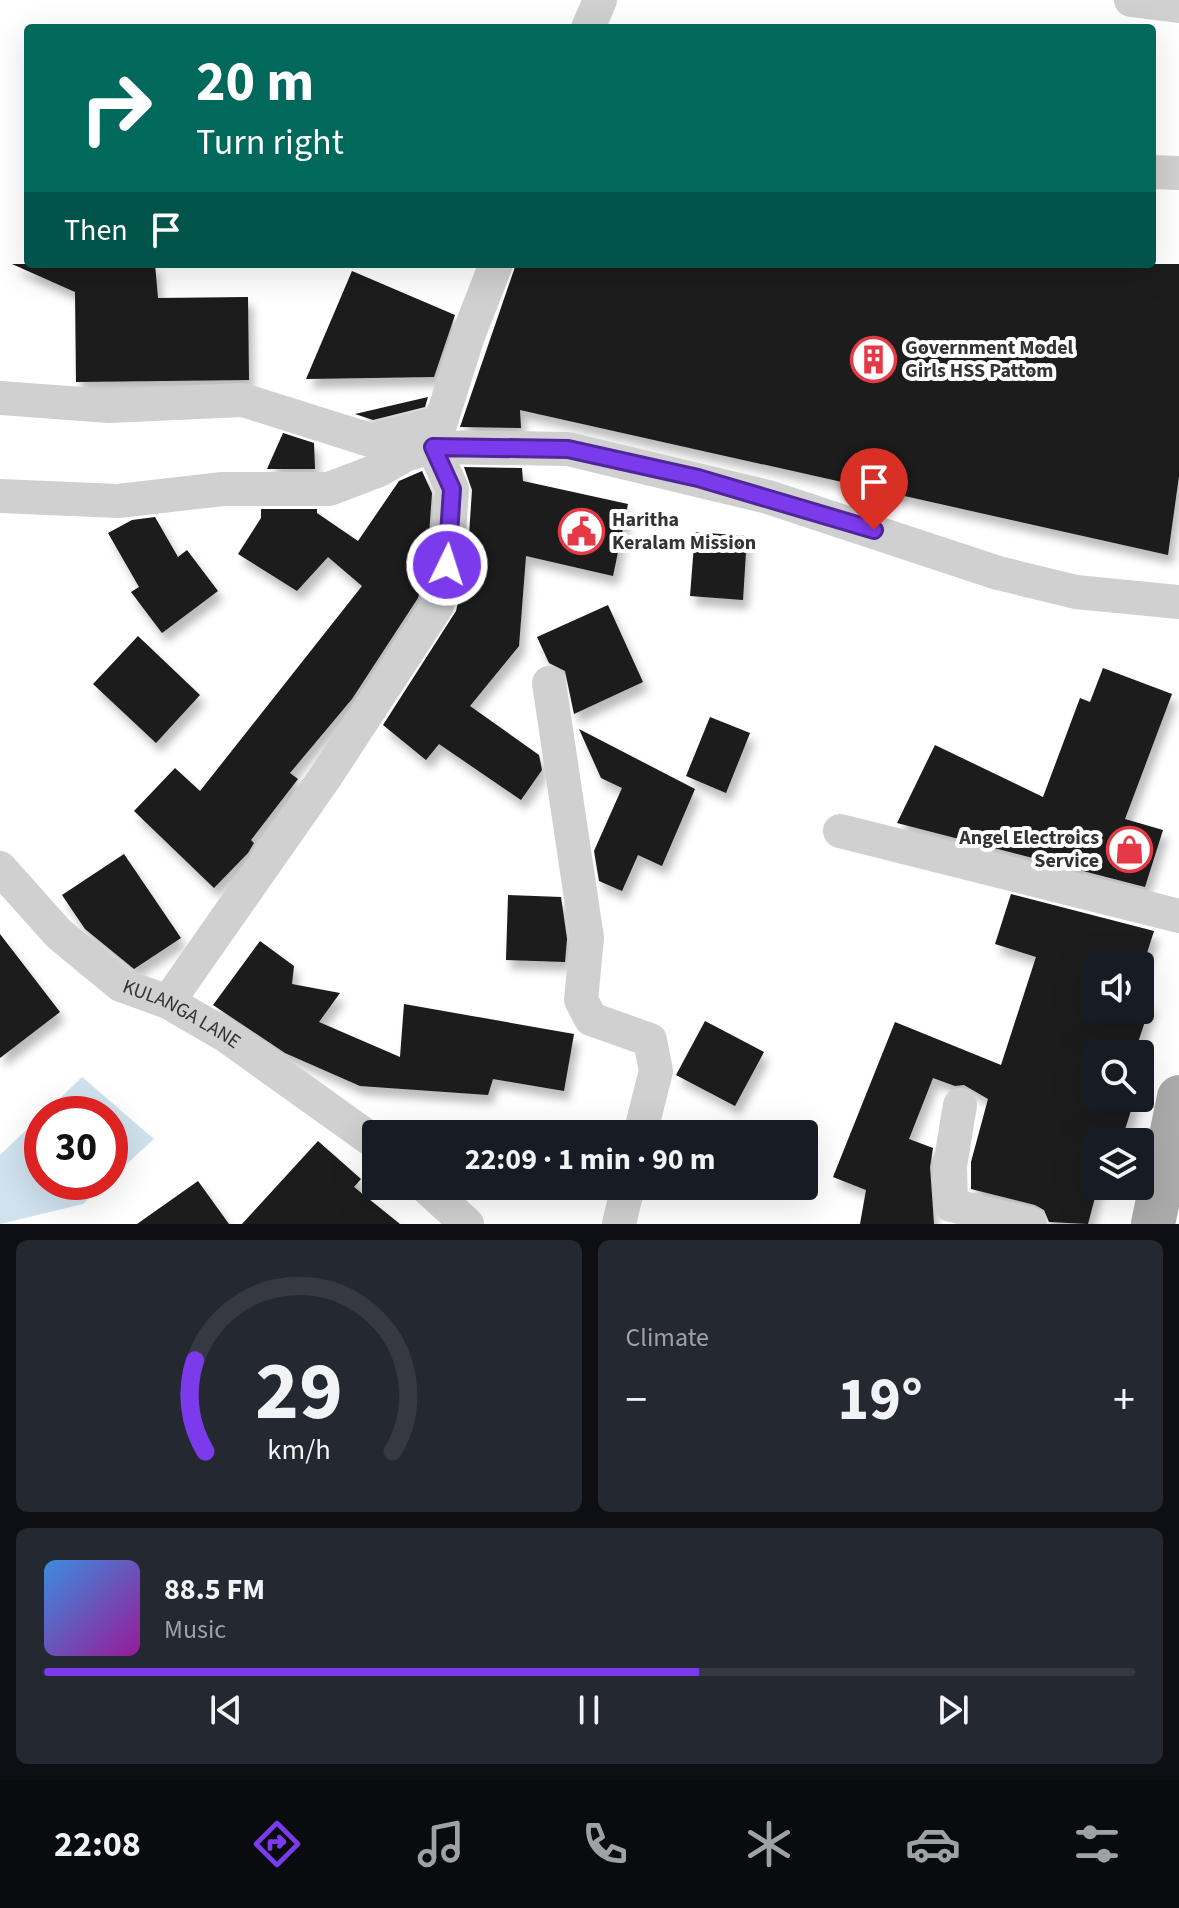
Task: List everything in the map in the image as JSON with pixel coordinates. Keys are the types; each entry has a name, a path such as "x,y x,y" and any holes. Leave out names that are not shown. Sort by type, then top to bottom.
{"main road":[{"path":"1153,1224 1179,1097"}],"street":[{"path":"590,24 600,0"},
{"path":"1131,0 1179,6"},
{"path":"1156,172 1179,173"},
{"path":"168,1002 326,776 437,606 447,565 452,489 437,435 468,336 494,268"},
{"path":"0,398 109,406 243,400 373,441 437,435 568,449 768,497 998,573 1076,592 1179,602"},
{"path":"0,496 118,501 223,489 329,489 379,470 437,435"},
{"path":"549,683 587,938 581,1000 591,1019 650,1040 656,1071 644,1120"},
{"path":"840,831 1179,916"},
{"name":"KULANGA LANE","path":"0,868 59,934 121,985 168,1002 225,1035 362,1133"},
{"path":"960,1105 950,1166 951,1205 1030,1224"},
{"path":"440,1200 467,1224"},
{"path":"619,1224 625,1200"}],"water":[{"path":"82,1077 104,1096 62,1096"},
{"path":"128,1117 154,1139 128,1163"},
{"path":"24,1132 24,1200 87,1200 83,1204 0,1224 0,1155"}],"building":[{"path":"12,264 24,264 24,268 155,268 158,298 248,297 249,380 76,382 75,292"},
{"name":"Government Model Girls HSS Pattom","path":"1156,264 1179,264 1179,476 1168,555 520,410 521,428 460,427 515,268 1156,268"},
{"path":"352,271 455,315 434,377 306,379"},
{"path":"428,397 425,407 373,420 355,414"},
{"path":"283,433 314,443 315,469 267,469"},
{"path":"464,467 522,468 523,481 628,504 613,576 526,556 519,646 470,706 539,755 542,770 521,800 439,744 426,760 383,725 456,611 467,566 472,490"},
{"path":"422,471 432,493 427,562 418,598 352,699 290,773 298,779 251,840 254,843 248,853 214,888 134,811 175,768 200,791 362,586 328,557 297,591 238,554 261,518 261,509 317,509 317,513 358,541 399,481"},
{"path":"155,517 178,557 187,550 218,591 162,633 131,592 139,587 108,533 132,520"},
{"path":"695,532 747,536 743,600 690,596"},
{"path":"608,605 643,682 574,714 565,671 549,663 537,637"},
{"path":"138,636 200,695 156,743 93,684"},
{"path":"1103,668 1172,694 1125,819 1163,830 1145,887 897,823 935,745 1043,797 1080,698 1090,702"},
{"path":"710,717 750,733 726,793 686,776"},
{"path":"579,729 695,789 662,866 638,855 622,891 599,881 594,851 622,788 601,778"},
{"path":"124,854 181,938 134,969 85,929 62,895"},
{"path":"1011,894 1154,931 1147,952 1082,952 1082,1024 1144,1024 1139,1040 1082,1040 1082,1112 1131,1112 1125,1128 1082,1128 1082,1200 1094,1200 1088,1224 1049,1222 1044,1210 1035,1205 971,1189 971,1162 988,1099 964,1085 955,1086 933,1078 909,1139 933,1148 930,1167 934,1224 860,1224 866,1190 833,1177 895,1022 1001,1065 1036,957 995,944"},
{"path":"508,895 561,897 567,939 565,962 506,960"},
{"path":"0,934 60,1012 0,1058"},
{"path":"260,941 294,966 292,984 340,993 319,1022 400,1057 404,1004 574,1034 564,1091 493,1079 488,1095 360,1086 285,1053 213,1005"},
{"path":"705,1021 764,1052 735,1106 676,1075"},
{"path":"318,1141 361,1179 354,1187 362,1193 362,1200 370,1200 400,1224 242,1224"},
{"path":"198,1181 229,1224 137,1224"}],"place":[{"name":"Government Model Girls HSS Pattom","path":"874,360"},
{"name":"Haritha Keralam Mission","path":"581,531"},
{"name":"Angel Electroics Service","path":"1130,849"}],"route":[{"path":"447,565 452,489 433,447 568,449 640,468 698,478 874,530"}]}
